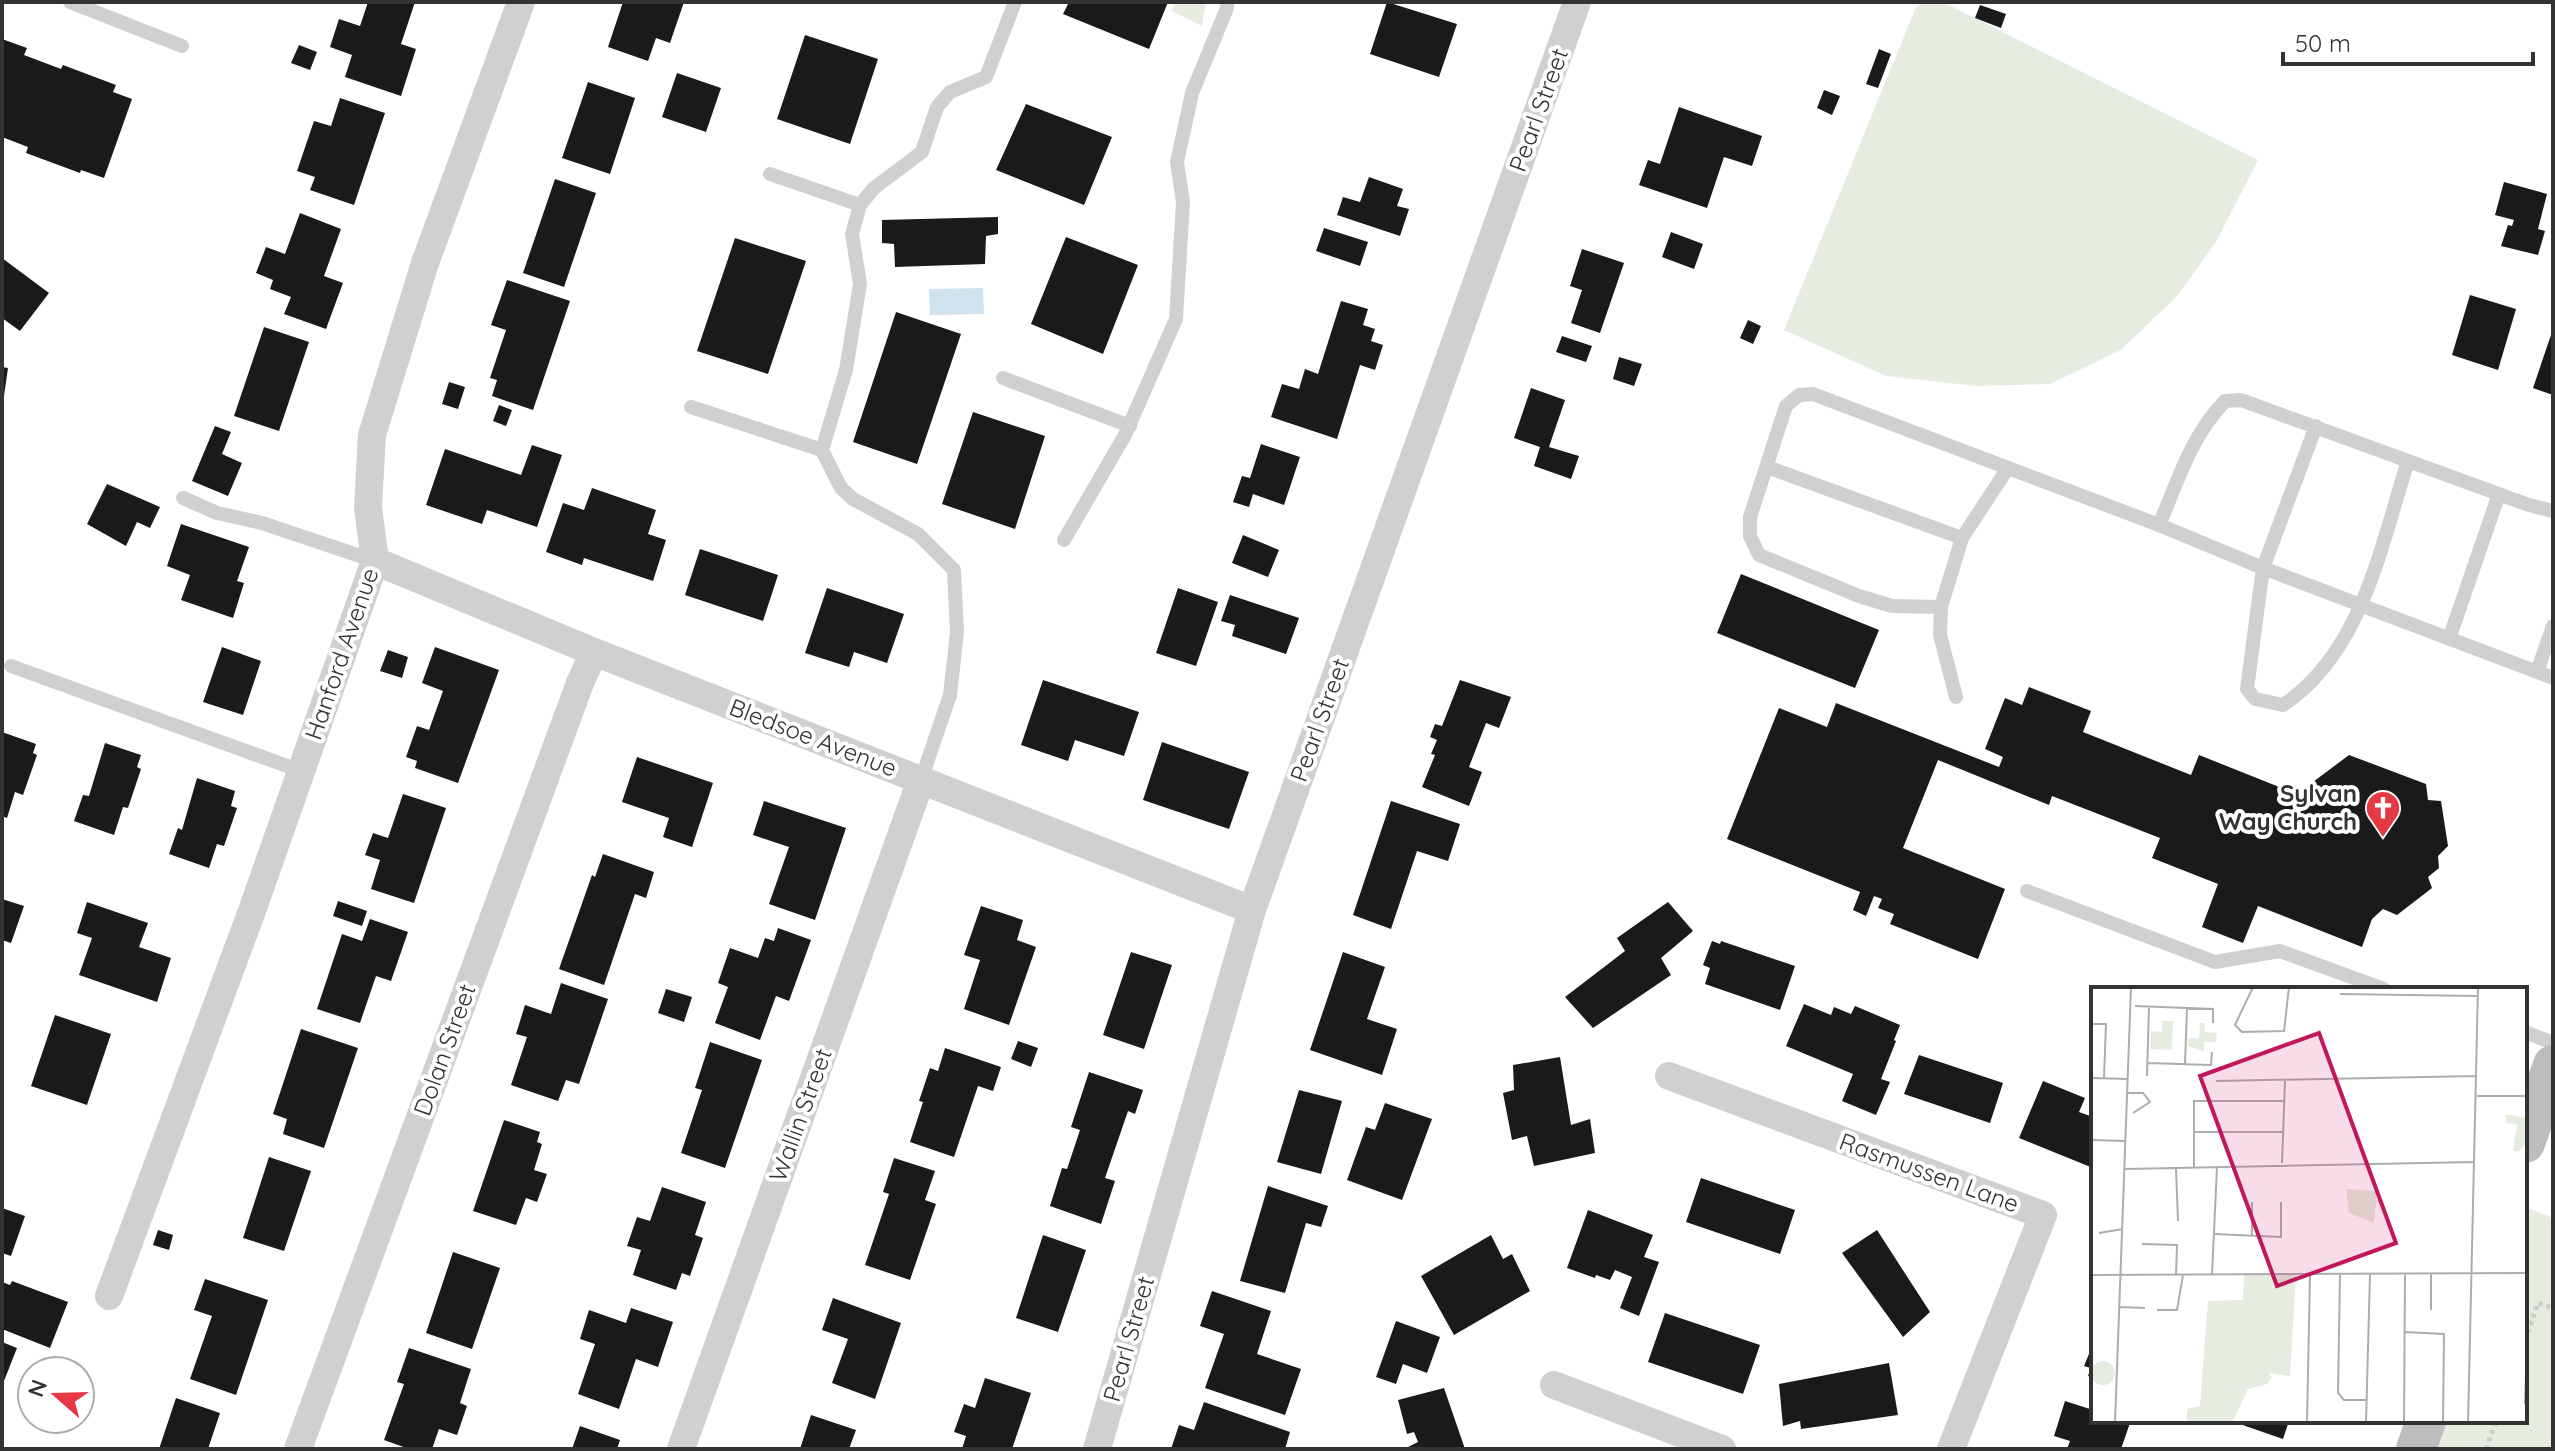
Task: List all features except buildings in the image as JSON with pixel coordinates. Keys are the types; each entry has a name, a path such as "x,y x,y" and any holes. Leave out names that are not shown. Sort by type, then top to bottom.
{"main road":[{"path":"2527,1137 2553,1065"},
{"path":"2416,1449 2425,1423"}],"street":[{"name":"Hanford Avenue","path":"109,1296 375,561 368,507 372,435 425,263 521,2"},
{"name":"Pearl Street","path":"1097,1449 1252,910 1577,2"},
{"name":"Bledsoe Avenue","path":"375,561 594,652 1252,910"},
{"name":"Dolan Street","path":"298,1449 594,652"},
{"name":"Wallin Street","path":"681,1449 921,780"},
{"name":"Rasmussen Lane","path":"1669,1076 2043,1215 1951,1449"},
{"path":"1554,1385 1722,1449"}],"lane":[{"path":"70,2 182,46"},
{"path":"921,780 950,695 957,632 954,570 918,534 853,499 841,488 822,450 846,370 860,284 852,234 860,205 874,188 922,152 937,107 950,92 986,77 1015,2"},
{"path":"1064,540 1130,426 1176,319 1183,202 1177,162 1192,93 1227,2"},
{"path":"770,174 860,205"},
{"path":"1003,378 1130,426"},
{"path":"1941,607 1892,606 1859,596 1759,555 1750,536 1750,517 1786,406 1799,395 1813,394 2553,678"},
{"path":"2159,525 2191,445 2211,414 2225,401 2241,400 2553,511"},
{"path":"691,407 822,450"},
{"path":"2316,426 2263,568 2247,689 2255,699 2283,705 2307,689 2335,650 2361,606 2408,461"},
{"path":"1767,467 1962,538"},
{"path":"1956,697 1940,635 1941,607 1962,538 2008,468"},
{"path":"2449,639 2499,494"},
{"path":"183,498 217,513 262,523 375,561"},
{"path":"2537,672 2553,626"},
{"path":"11,666 301,771"},
{"path":"2027,891 2215,962 2280,951 2379,987"},
{"path":"2527,1033 2553,1043"}],"path":[{"path":"2527,1334 2538,1303 2553,1308"},
{"path":"2486,1449 2495,1423"}],"shaded area":[{"path":"1175,2 1206,2 1202,26 1172,11"},
{"path":"1923,2 1943,2 2258,160 2216,242 2177,296 2121,350 2050,384 1976,386 1886,376 1784,330 1916,7"},
{"path":"2527,1208 2553,1218 2553,1449 2416,1449 2425,1423 2527,1423"}],"water":[{"path":"983,288 984,314 930,315 929,289"}],"place":[{"name":"Sylvan Way Church","path":"2383,839"}]}
